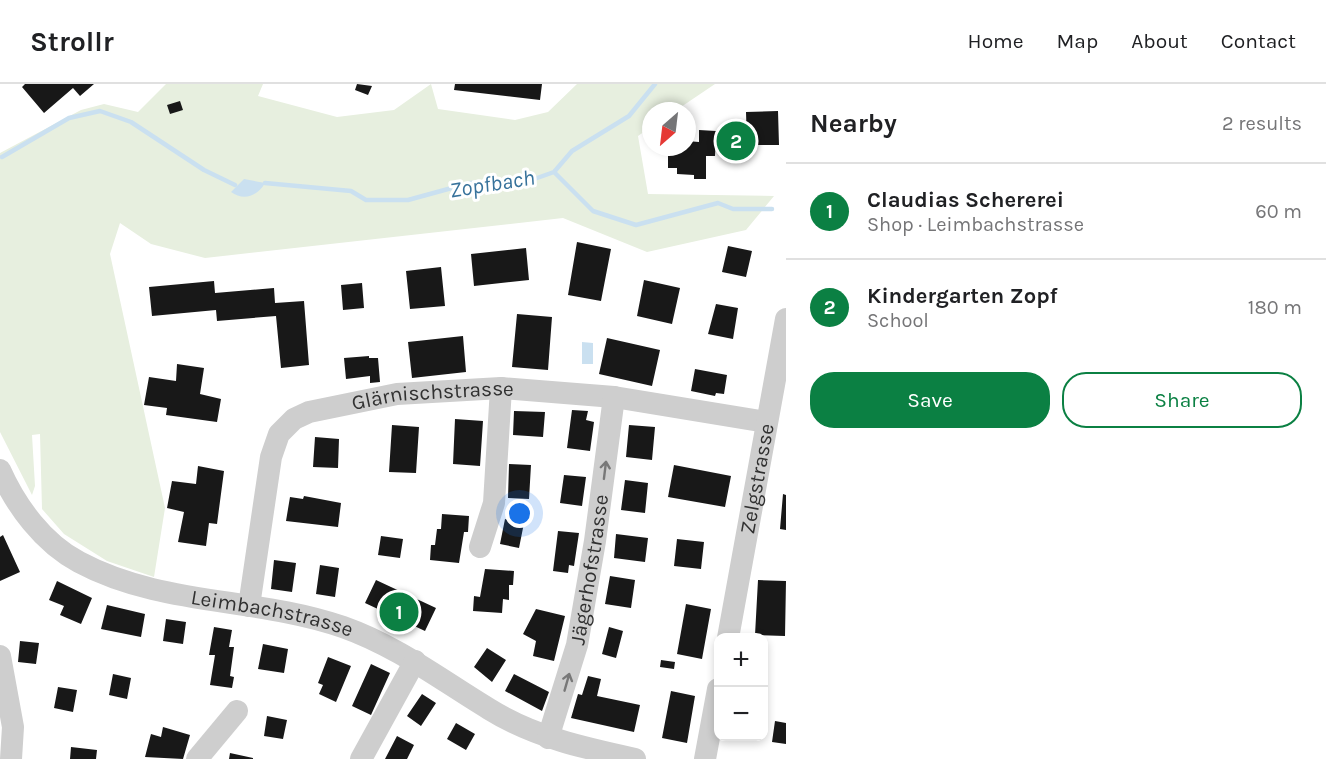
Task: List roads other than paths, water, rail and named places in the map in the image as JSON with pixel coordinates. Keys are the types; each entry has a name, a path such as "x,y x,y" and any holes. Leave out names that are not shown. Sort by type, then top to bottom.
{"street":[{"name":"Zelgstrasse","path":"729,633 786,319"},
{"name":"Glärnischstrasse","path":"249,606 271,457 279,434 294,419 309,412 397,394 501,388 614,397 766,422"},
{"path":"480,547 494,503 501,388"},
{"name":"Jägerhofstrasse","path":"548,738 577,645 595,541 614,397"},
{"name":"Leimbachstrasse","path":"0,470 24,512 64,554 76,561 116,579 167,594 249,606 343,627 415,661 490,710 548,738 635,759"},
{"path":"0,656 13,727 11,759"},
{"path":"361,759 415,661"},
{"path":"196,759 237,711"},
{"path":"709,758 714,720"}],"water":[{"path":"244,179 265,183 258,192 249,196 240,196 231,192"},
{"path":"582,342 593,343 593,364 582,364"}],"waterway":[{"path":"554,172 572,151 629,116 655,84"},
{"name":"Zopfbach","path":"2,157 69,118 100,111 131,122 204,170 235,185"},
{"name":"Zopfbach","path":"265,183 351,191 366,200 408,200 470,183 523,183 554,172 593,211 636,225 718,203 733,209 772,209"}],"place":[{"name":"Kindergarten Zopf","path":"736,141"},
{"name":"Claudias Schererei","path":"399,612"}]}
